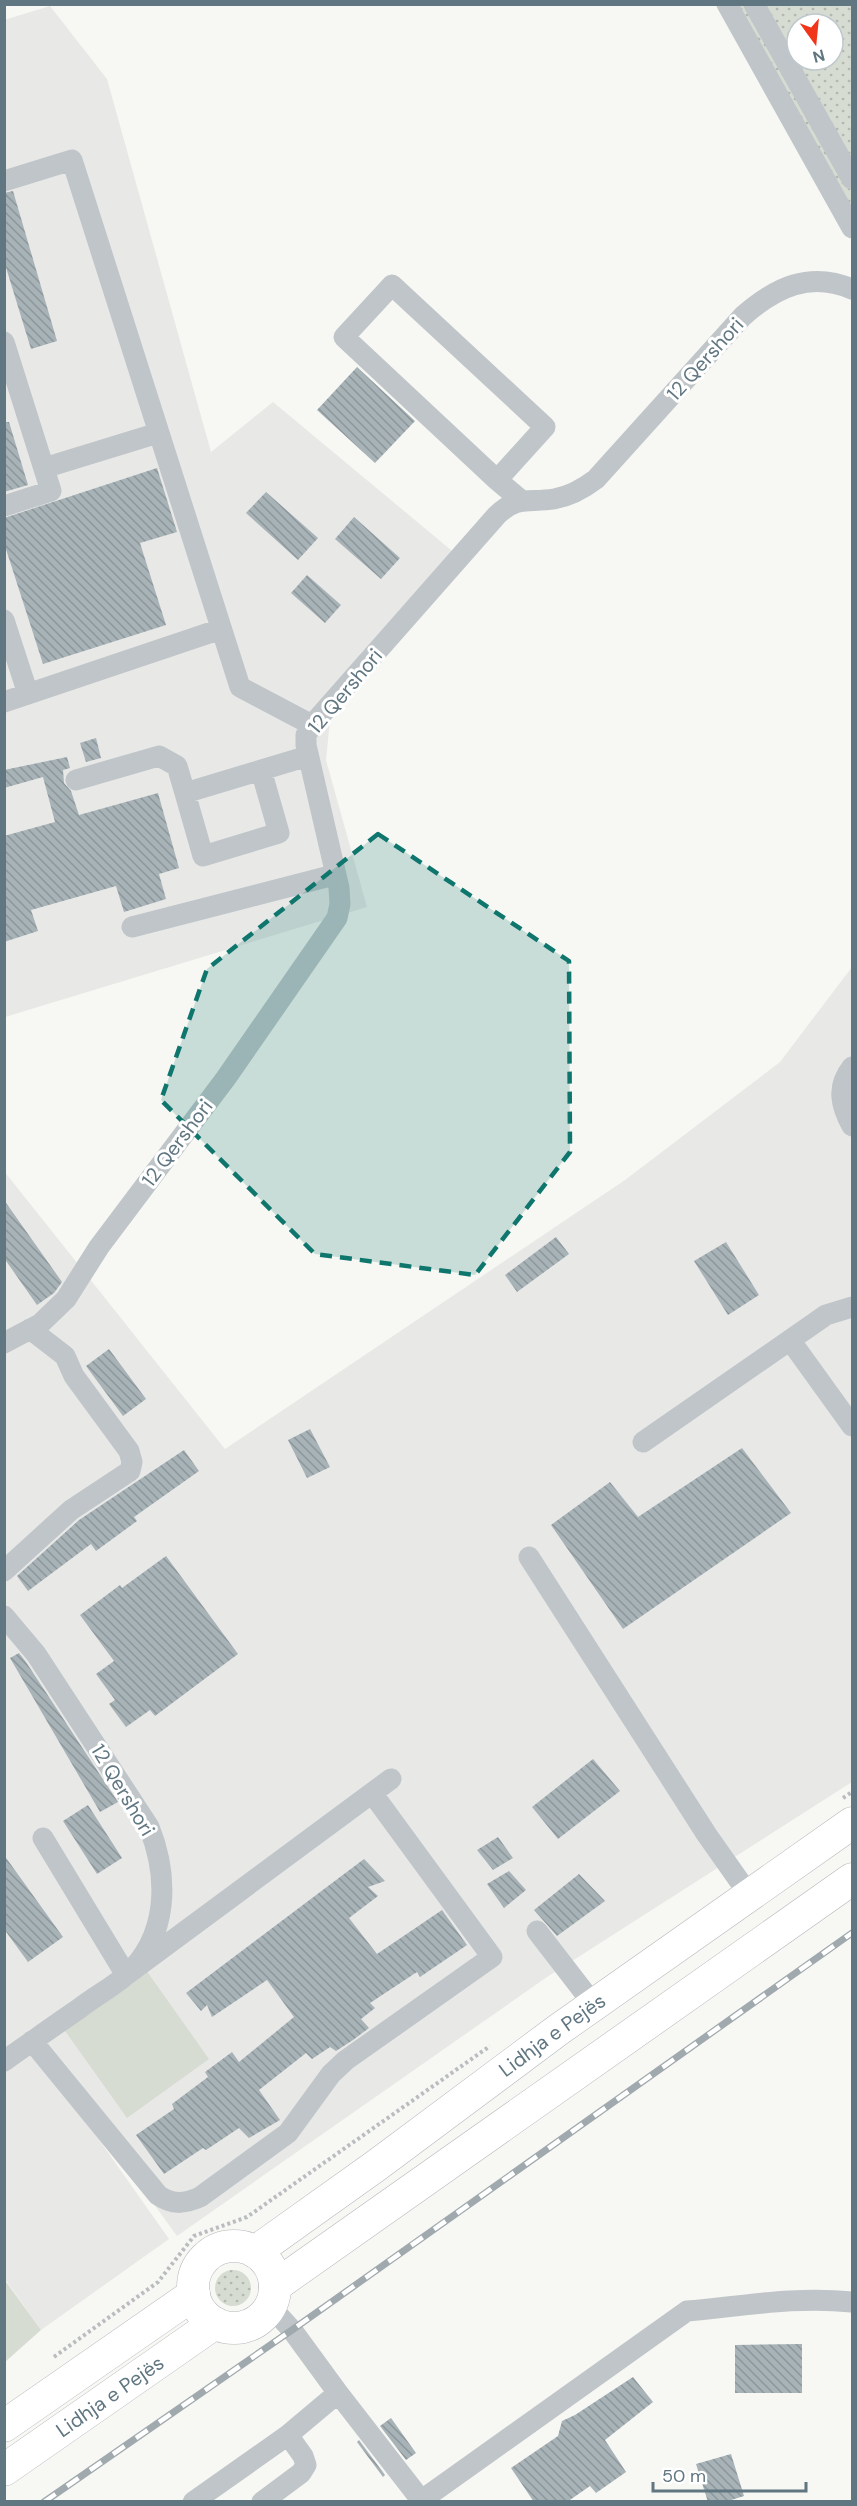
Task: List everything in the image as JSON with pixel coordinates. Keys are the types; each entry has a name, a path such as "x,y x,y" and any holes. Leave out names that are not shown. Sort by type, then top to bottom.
{"highway":[{"name":"Lidhja e Pejës","path":"255,2252 594,2005 750,1896 848,1811"},
{"path":"273,2296 852,1879"},
{"path":"229,2246 243,2247 255,2252 270,2266 273,2296 264,2316 247,2326 226,2327 215,2323 198,2306 194,2294 194,2281 198,2268 206,2257 216,2250 229,2246"},
{"name":"Lidhja e Pejës","path":"4,2426 194,2294"},
{"name":"Lidhja e Pejës","path":"4,2470 215,2323"}],"street":[{"path":"727,4 852,228"},
{"path":"754,4 852,179"},
{"path":"4,181 72,160 240,687 312,725"},
{"name":"12 Qershori","path":"4,1343 48,1318 66,1299 99,1247 226,1078 280,997 320,947 337,918 340,903 308,756 306,735 312,725 497,515 512,503 553,499 584,489 596,479 743,316 760,301 778,289 820,281 841,284 852,289"},
{"path":"498,480 545,427 392,285 344,338 498,480 522,501"},
{"path":"4,342 51,491 4,506"},
{"path":"44,468 158,433"},
{"path":"4,620 28,694"},
{"path":"4,702 221,629"},
{"path":"76,780 159,756 177,766 203,856 279,833 261,770"},
{"path":"185,794 308,756"},
{"path":"132,927 334,874"},
{"path":"852,1068 842,1086 841,1099 852,1126"},
{"path":"643,1442 826,1314 852,1307"},
{"path":"4,1571 71,1510 130,1470 132,1462 129,1451 74,1376 65,1356 30,1329"},
{"path":"790,1340 852,1426"},
{"path":"529,1557 707,1834 750,1896"},
{"name":"12 Qershori","path":"4,1616 36,1654 149,1827 158,1849 163,1901 147,1950 126,1975 4,2061"},
{"path":"43,1838 126,1975 391,1779"},
{"path":"32,2041 167,2202 189,2202 200,2197 274,2144 288,2133 331,2074 346,2060 492,1957 372,1793"},
{"path":"537,1932 594,2005"},
{"path":"273,2296 292,2330 420,2501 687,2311 736,2307 783,2299 852,2302"},
{"path":"193,2502 288,2435 338,2393"},
{"path":"262,2502 301,2473 306,2465 303,2456 288,2435"}],"path":[{"path":"848,1811 852,1792"},
{"path":"52,2358 158,2282 194,2236 247,2217 500,2039"}],"highlighted area":[{"path":"378,834 569,961 570,1152 475,1275 315,1254 161,1100 207,969"}],"shaded area":[{"path":"738,5 852,5 852,229"},
{"path":"50,6 107,79 211,452 273,402 463,560 330,720 326,760 367,907 5,1017 4,20"},
{"path":"852,967 852,1782 547,1977 177,2236 36,2042 5,2064 4,1171 225,1449 625,1180 780,1062"},
{"path":"146,1970 209,2059 127,2118 63,2028"},
{"path":"35,2049 169,2239 41,2330 5,2279 4,2070"},
{"path":"233,2270 246,2275 251,2288 246,2301 233,2306 220,2301 215,2288 220,2275"},
{"path":"4,2279 41,2330 5,2362 4,2362"}],"building":[{"path":"13,191 57,341 31,349 4,261 4,193"},
{"path":"357,367 415,421 375,463 317,410"},
{"path":"4,422 9,422 28,485 4,492"},
{"path":"157,468 177,532 140,543 166,625 43,664 4,543 4,518"},
{"path":"266,492 318,538 298,560 246,513"},
{"path":"354,517 400,558 381,579 335,539"},
{"path":"307,575 341,605 325,623 291,593"},
{"path":"96,738 101,758 86,762 80,743"},
{"path":"67,757 70,768 63,770 64,783 71,791 79,815 158,793 179,868 159,874 166,899 124,912 116,886 31,910 38,931 4,942 4,836 55,822 43,777 4,788 4,770"},
{"path":"4,1200 62,1282 54,1293 37,1305 4,1258"},
{"path":"556,1237 569,1254 517,1292 505,1275"},
{"path":"726,1242 759,1295 728,1315 694,1261"},
{"path":"109,1349 146,1399 123,1416 86,1366"},
{"path":"310,1429 330,1467 307,1478 288,1440"},
{"path":"742,1448 791,1513 623,1629 551,1525 610,1482 638,1517"},
{"path":"184,1450 199,1471 134,1517 137,1521 96,1551 91,1544 28,1591 17,1576 79,1520"},
{"path":"166,1556 238,1654 155,1716 150,1710 126,1727 109,1704 115,1700 96,1674 114,1661 80,1615 120,1585 122,1588"},
{"path":"19,1653 118,1802 100,1812 10,1658"},
{"path":"593,1759 620,1791 558,1839 532,1807"},
{"path":"88,1805 122,1858 97,1874 63,1821"},
{"path":"498,1837 513,1858 493,1870 477,1850"},
{"path":"4,1855 63,1937 28,1962 4,1929"},
{"path":"364,1859 385,1881 368,1887 378,1896 349,1918 377,1954 442,1910 467,1945 420,1977 417,1972 370,2003 375,2008 361,2019 369,2028 353,2040 336,2051 330,2047 312,2059 306,2053 259,2090 280,2120 249,2138 239,2128 164,2174 136,2135 174,2109 172,2104 208,2077 205,2072 232,2052 239,2062 294,2017 267,1980 212,2017 207,2005 201,2011 186,1993"},
{"path":"509,1871 526,1890 504,1908 487,1884"},
{"path":"579,1874 605,1901 557,1936 534,1910"},
{"path":"802,2344 802,2393 735,2393 735,2345"},
{"path":"633,2377 653,2402 605,2440 626,2472 596,2493 590,2486 567,2502 534,2502 511,2468 558,2436 562,2421"},
{"path":"391,2418 416,2453 406,2460 380,2426"},
{"path":"359,2440 385,2475 383,2477 357,2442"},
{"path":"731,2454 744,2496 725,2502 708,2502 696,2464"}],"railway":[{"path":"44,2502 292,2330 852,1933"}]}
